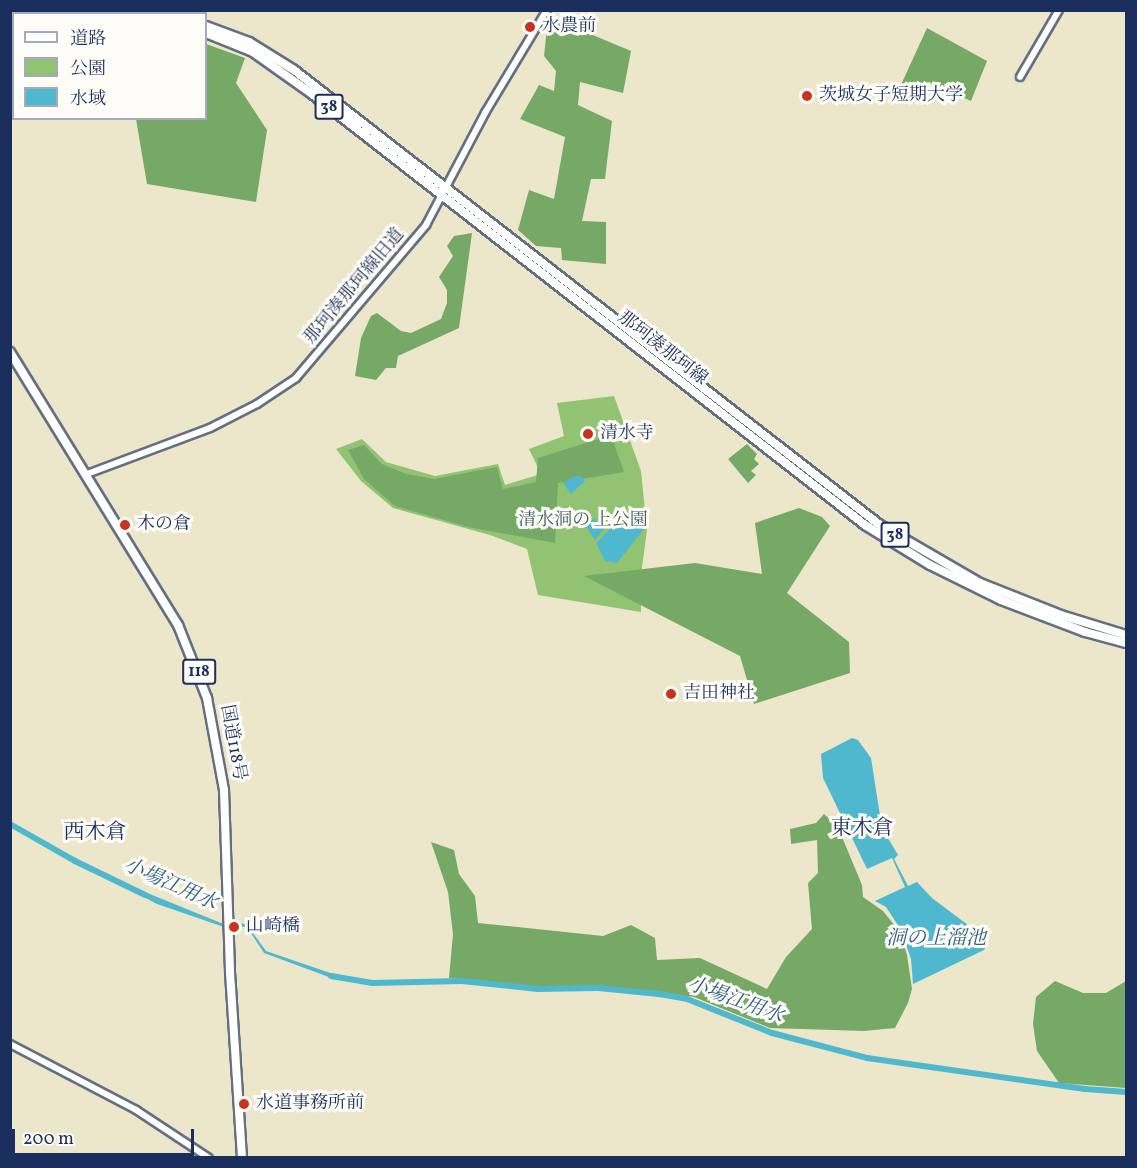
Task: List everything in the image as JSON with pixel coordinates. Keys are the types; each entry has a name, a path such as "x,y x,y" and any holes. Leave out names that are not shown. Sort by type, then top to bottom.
{"highway":[{"name":"国道118号","path":"10,352 178,625 201,676 213,721 224,790 231,983 242,1158"}],"main road":[{"name":"那珂湊那珂線","path":"207,26 249,42 275,57 866,525 930,566 1001,600 1085,632 1126,643"},
{"name":"那珂湊那珂線","path":"207,33 239,45 268,62 444,192 887,530 948,566 999,591 1061,615 1126,635"}],"street":[{"name":"那珂湊那珂線旧道","path":"87,474 210,428 282,389 313,359 406,250 444,192 485,113 547,10"},
{"path":"1020,77 1059,10"},
{"path":"10,1044 136,1110 209,1158"}],"green space":[{"path":"557,20 631,51 623,93 580,82 578,105 612,121 605,179 591,179 582,221 606,222 606,264 562,260 561,248 536,246 518,230 529,190 554,199 565,137 520,119 539,85 554,91 556,71 544,56 547,28"},
{"path":"927,28 987,61 971,101 929,82 900,87"},
{"path":"207,44 245,58 236,83 267,130 256,202 147,184 136,120 207,120"},
{"path":"472,233 459,328 398,356 396,368 386,368 376,380 355,376 361,338 371,316 377,313 401,331 411,333 441,319 447,303 447,290 439,277 453,256 447,246 454,236"},
{"name":"清水洞の 上公園","path":"614,396 641,471 647,530 641,575 641,612 538,595 527,549 490,535 393,508 361,481 336,449 362,439 386,462 435,476 498,464 505,485 541,474 529,449 564,436 557,403"},
{"path":"611,435 624,472 558,483 555,543 468,527 395,506 364,479 348,450 364,445 382,464 406,474 434,479 497,467 503,489 536,482 538,458"},
{"path":"747,444 757,454 754,459 759,464 751,471 756,475 748,483 728,459"},
{"path":"799,508 822,517 830,526 787,593 849,642 850,673 754,704 740,656 584,576 695,563 762,574 755,523"},
{"path":"824,814 837,825 862,885 863,897 883,911 899,931 907,955 912,989 908,1003 895,1028 864,1031 770,1028 694,997 602,987 536,988 449,978 453,934 448,892 431,842 454,850 459,874 475,896 478,923 603,936 631,925 655,938 657,960 700,958 767,989 786,957 812,929 808,883 818,873 817,840 791,844 790,829 816,823"},
{"path":"1055,981 1083,993 1106,993 1126,981 1126,1088 1059,1083 1037,1051 1033,1024 1036,997"}],"water":[{"path":"581,476 585,481 571,494 563,483 572,477"},
{"path":"624,510 641,520 644,529 617,563 605,561 596,543"},
{"path":"594,518 604,529 595,540 586,526"},
{"name":"洞の上溜池","path":"852,738 858,740 871,758 882,828 898,855 894,859 908,886 917,882 932,898 988,940 984,950 913,984 911,959 901,930 886,907 875,901 905,887 892,858 867,869 823,778 821,754"},
{"path":"140,890 221,923 238,922 247,925 266,951 339,976 337,980 264,953 247,927 221,926 157,904 138,894"}],"waterway":[{"name":"小場江用水","path":"10,824 75,861 145,895"},
{"name":"小場江用水","path":"331,976 372,983 462,981 538,989 598,988 659,994 687,999 772,1033 867,1058 1085,1089 1126,1092"}],"place":[{"name":"水農前","path":"530,27"},
{"name":"茨城女子短期大学","path":"807,96"},
{"name":"清水寺","path":"588,434"},
{"name":"木の倉","path":"125,525"},
{"name":"吉田神社","path":"671,694"},
{"name":"山崎橋","path":"234,927"},
{"name":"水道事務所前","path":"244,1104"}],"district":[{"name":"東木倉","path":"862,829"},
{"name":"西木倉","path":"95,833"}]}
